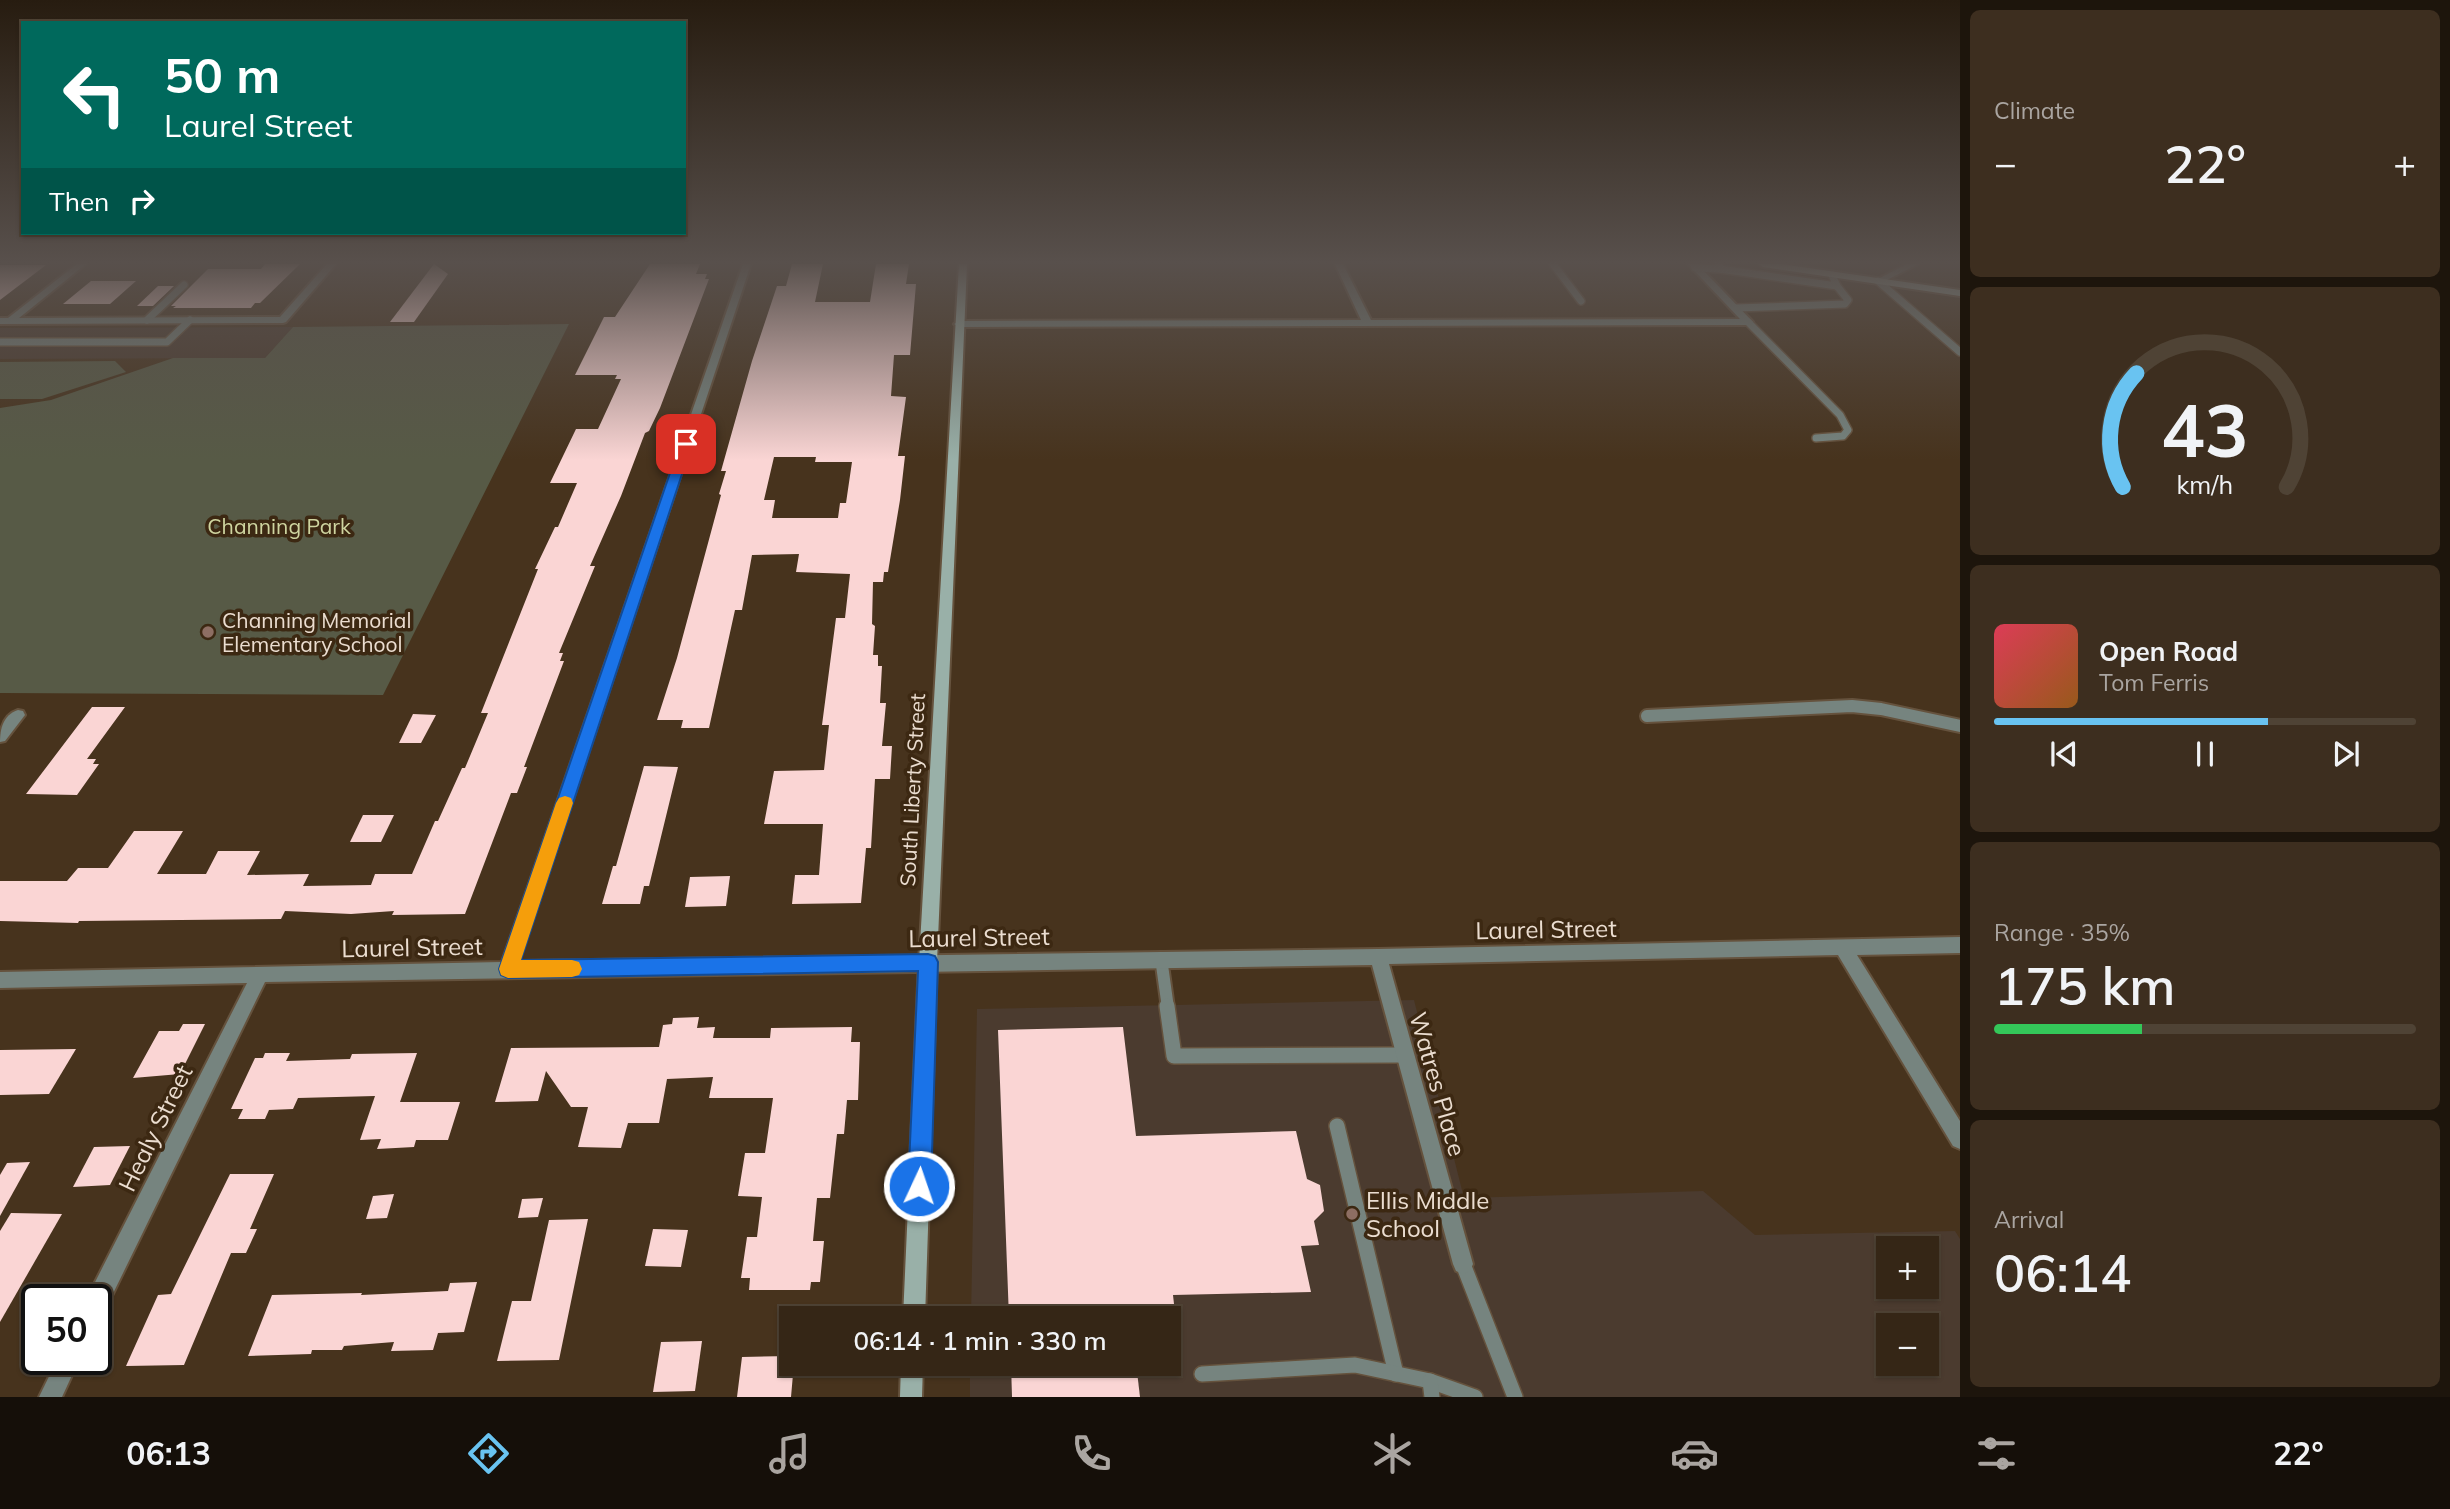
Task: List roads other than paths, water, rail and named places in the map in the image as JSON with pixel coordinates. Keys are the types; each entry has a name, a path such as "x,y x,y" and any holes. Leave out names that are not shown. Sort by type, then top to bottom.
{"main road":[{"name":"South Liberty Street","path":"914,1306 959,329"},
{"path":"911,1397 912,1376"}],"street":[{"path":"508,969 725,329"},
{"path":"0,737 18,715"},
{"name":"Laurel Street","path":"0,980 1960,945"},
{"path":"1842,946 1960,1139"},
{"name":"Watres Place","path":"1378,957 1463,1264"},
{"name":"Healy Street","path":"106,1284 260,975"},
{"path":"50,1397 61,1375"}],"lane":[{"path":"0,341 167,342 180,329"},
{"path":"1755,329 1840,415 1848,430 1843,436 1816,438"},
{"path":"1931,329 1960,352"},
{"path":"1647,716 1853,706 1881,709 1960,726"},
{"path":"1161,958 1174,1056 1403,1055"},
{"path":"1336,1126 1396,1374"},
{"path":"1463,1264 1515,1397"},
{"path":"1202,1374 1355,1365 1396,1374 1431,1389 1475,1397"}],"place":[{"name":"Channing Memorial Elementary School","path":"208,632"},
{"name":"Ellis Middle School","path":"1352,1214"}],"park label":[{"name":"Channing Park","path":"279,526"}]}
